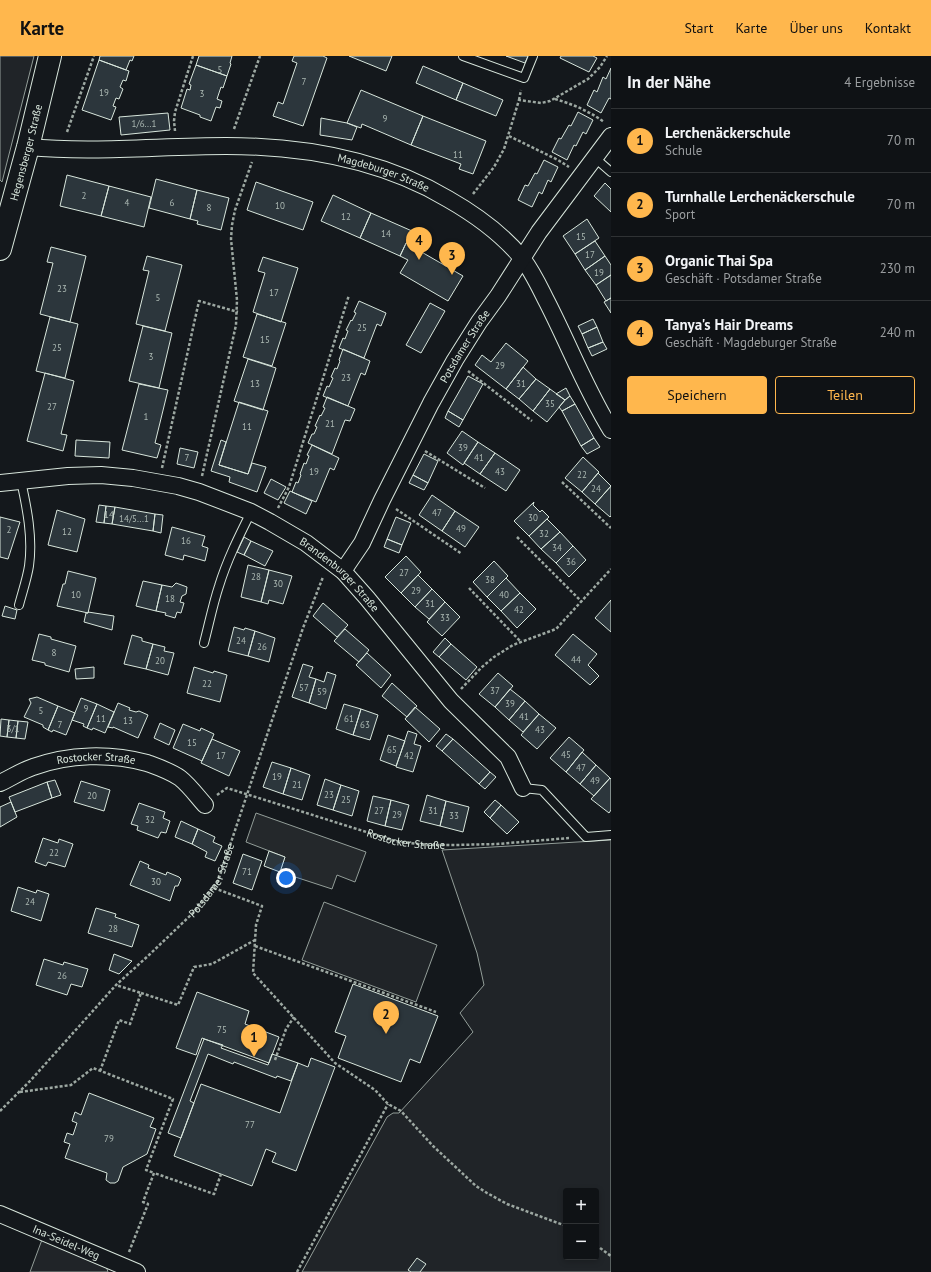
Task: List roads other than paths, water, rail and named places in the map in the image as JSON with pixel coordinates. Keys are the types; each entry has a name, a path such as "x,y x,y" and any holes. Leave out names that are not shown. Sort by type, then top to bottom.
{"street":[{"name":"Hegensberger Straße","path":"0,249 28,147 50,56"},
{"name":"Potsdamer Straße","path":"343,571 362,543 411,442 455,360 479,322 523,259 539,232 595,158 608,129"},
{"name":"Magdeburger Straße","path":"28,147 61,150 228,146 318,154 366,164 399,175 433,190 464,208 502,236 523,259 554,314 598,408 611,430"},
{"name":"Brandenburger Straße","path":"0,483 68,476 101,475 158,482 199,492 251,512 270,522 306,543 343,571 367,598 450,701 508,757 523,788"},
{"name":"Rostocker Straße","path":"0,783 33,767 57,760 102,756 131,759 163,768 181,778 205,804"},
{"name":"Ina-Seidel-Weg","path":"0,1214 131,1270"}],"lane":[{"path":"463,56 524,78 533,56"},
{"path":"595,158 611,172"},
{"path":"19,605 29,566 30,546 28,520 21,481"},
{"path":"204,643 218,587 236,541 251,512"},
{"name":"Brandenburger Straße","path":"523,788 542,790 586,837 611,835"}],"place":[{"name":"Tanya's Hair Dreams","path":"419,260"},
{"name":"Organic Thai Spa","path":"452,275"},
{"name":"Turnhalle Lerchenäckerschule","path":"386,1034"},
{"name":"Lerchenäckerschule","path":"254,1057"}]}
